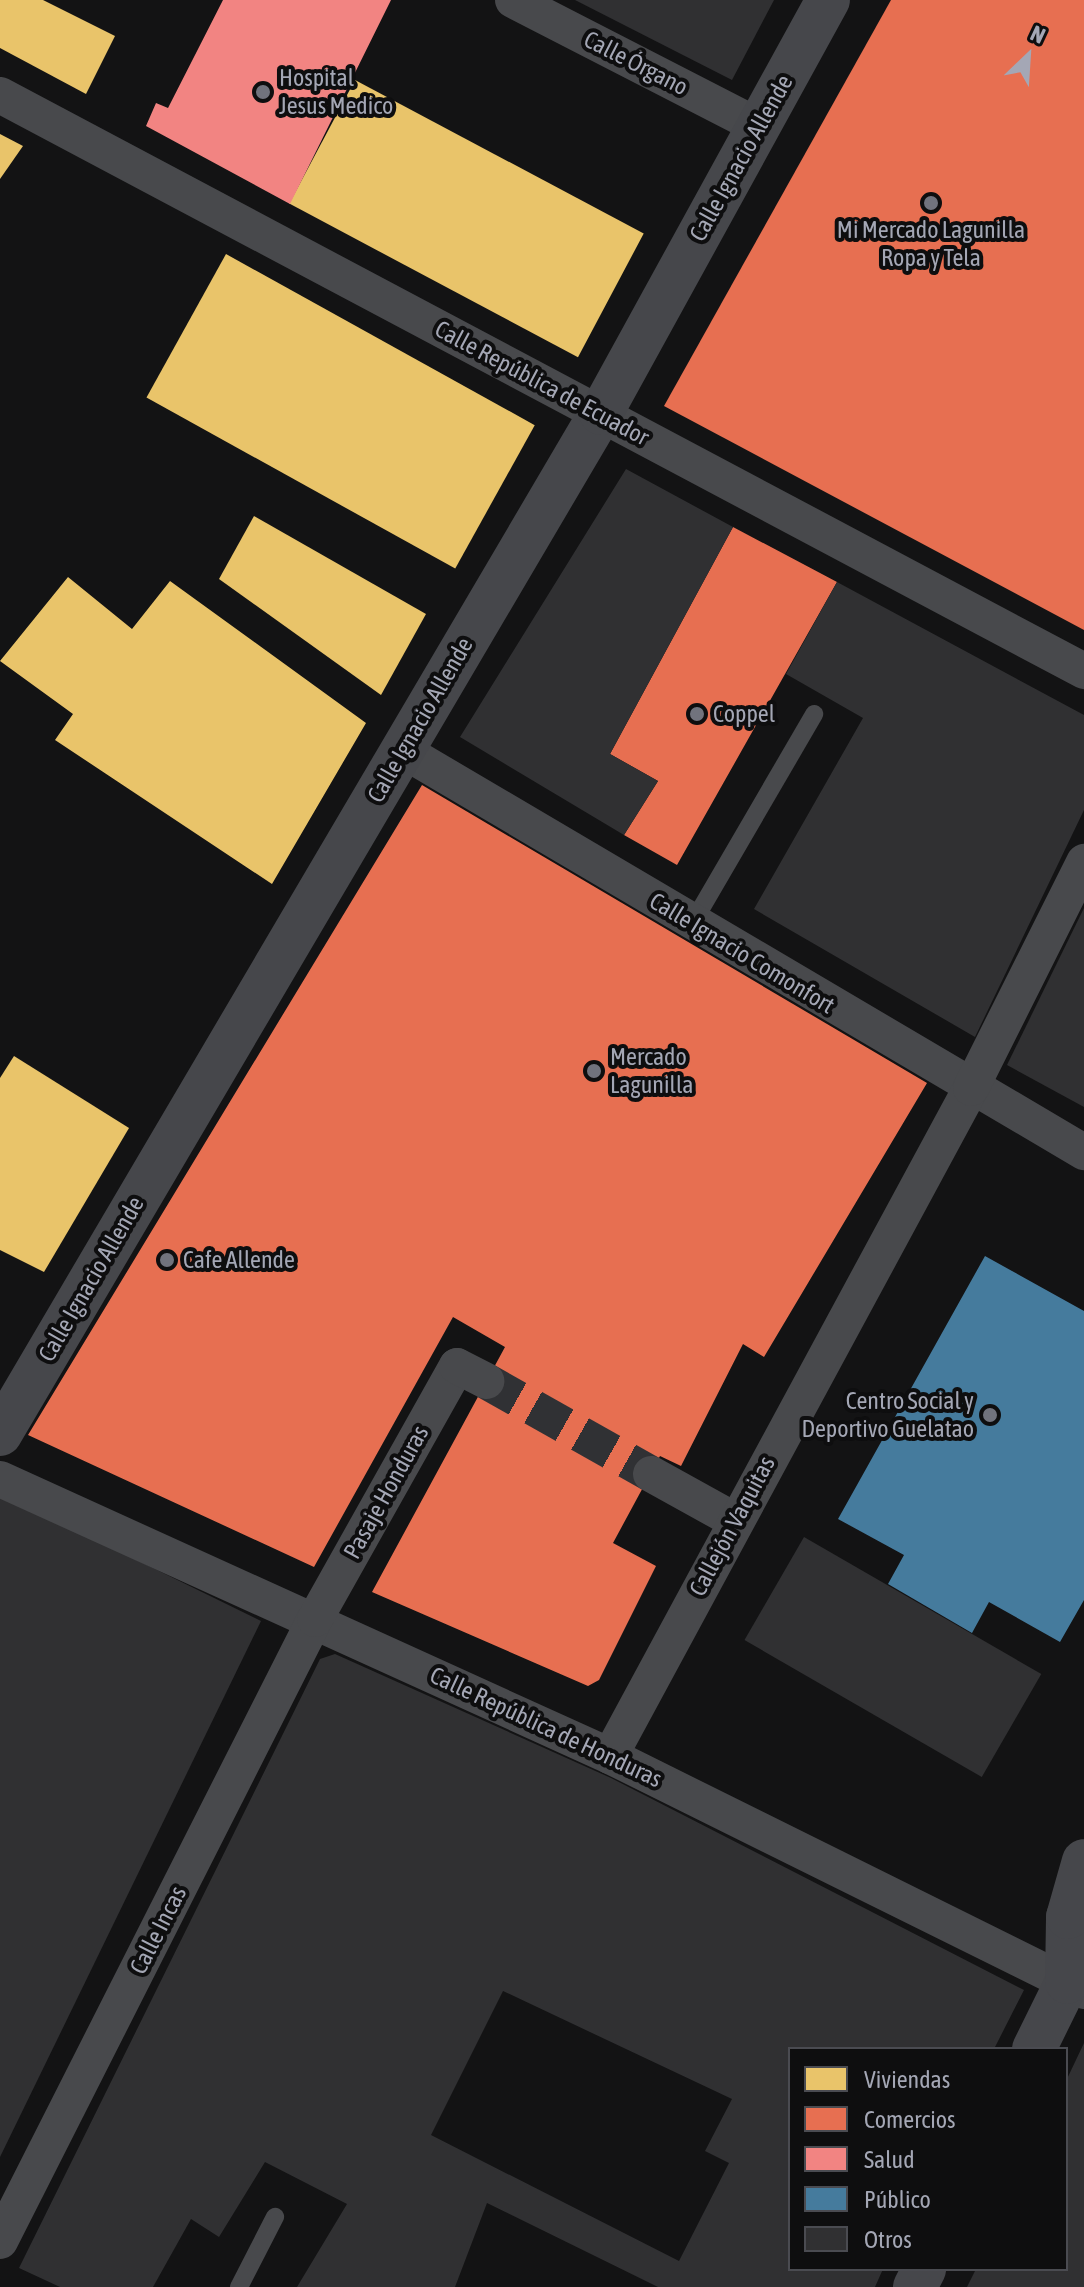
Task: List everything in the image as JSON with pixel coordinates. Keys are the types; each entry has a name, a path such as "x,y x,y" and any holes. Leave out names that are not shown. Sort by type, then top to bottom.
{"street":[{"name":"Calle Órgano","path":"513,0 758,126"},
{"name":"Calle Ignacio Allende","path":"0,1434 601,413 828,0"},
{"name":"Calle República de Ecuador","path":"0,95 1084,671"},
{"name":"Calle Ignacio Comonfort","path":"402,750 692,924 1084,1152"},
{"name":"Callejón Vaquitas","path":"610,1756 734,1520 971,1088 1084,862"},
{"name":"Pasaje Honduras","path":"315,1619 472,1373"},
{"path":"651,1474 734,1520"},
{"name":"Calle República de Honduras","path":"0,1479 315,1619 610,1756 1076,1987"},
{"name":"Calle Incas","path":"0,2241 315,1619"},
{"path":"1035,2047 1076,1987 1068,1917 1084,1861"}],"lane":[{"path":"692,924 814,714"},
{"path":"239,2287 275,2217"}],"building: Viviendas":[{"path":"0,0 43,0 115,36 86,94 0,48"},
{"path":"355,80 644,234 578,357 289,204"},
{"path":"0,134 23,146 0,179"},
{"path":"226,254 535,425 455,569 146,397"},
{"path":"254,516 426,614 381,695 219,579"},
{"path":"68,577 132,629 170,581 366,723 272,884 55,740 73,714 0,661"},
{"path":"14,1056 129,1128 44,1272 0,1250 0,1078"}],"building: Comercios":[{"name":"Mi Mercado Lagunilla Ropa y Tela","path":"891,0 1084,0 1084,630 664,406"},
{"name":"Coppel","path":"733,527 837,582 677,865 624,835 658,781 610,754"},
{"path":"422,785 927,1083 764,1357 743,1344 681,1466 660,1456 613,1543 656,1566 599,1680 588,1686 372,1592 505,1347 453,1317 314,1567 28,1435"}],"building: Salud":[{"name":"Hospital Jesus Medico","path":"223,0 391,0 290,204 146,126 156,103 168,108"}],"building: Público":[{"name":"Centro Social y Deportivo Guelatao","path":"985,1256 1084,1311 1084,1600 1060,1642 989,1602 972,1633 888,1584 904,1555 838,1519"}],"building: Otros":[{"path":"575,0 774,0 732,80"},
{"path":"626,469 733,527 610,754 658,781 624,835 460,737"},
{"path":"837,582 1084,715 1084,810 975,1037 754,909 863,718 786,674"},
{"path":"1084,908 1084,1107 1007,1065"},
{"path":"0,1493 261,1621 0,2157"},
{"path":"804,1537 1041,1674 982,1777 744,1640"},
{"path":"335,1654 611,1778 1024,1990 995,2047 788,2047 788,2271 882,2271 875,2287 658,2287 487,2203 455,2287 297,2287 347,2204 265,2162 219,2237 191,2219 153,2287 60,2287 19,2268 320,1659","holes":["503,1991 732,2099 705,2151 729,2163 679,2261 431,2135"]},
{"path":"1084,2043 1084,2287 967,2287 975,2271 1068,2271 1068,2077"}],"tunnel":[{"path":"486,1381 651,1474"}],"place":[{"name":"Hospital Jesus Medico","path":"263,92"},
{"name":"Mi Mercado Lagunilla Ropa y Tela","path":"931,203"},
{"name":"Coppel","path":"697,714"},
{"name":"Mercado Lagunilla","path":"594,1071"},
{"name":"Cafe Allende","path":"167,1260"},
{"name":"Centro Social y Deportivo Guelatao","path":"990,1415"}]}
